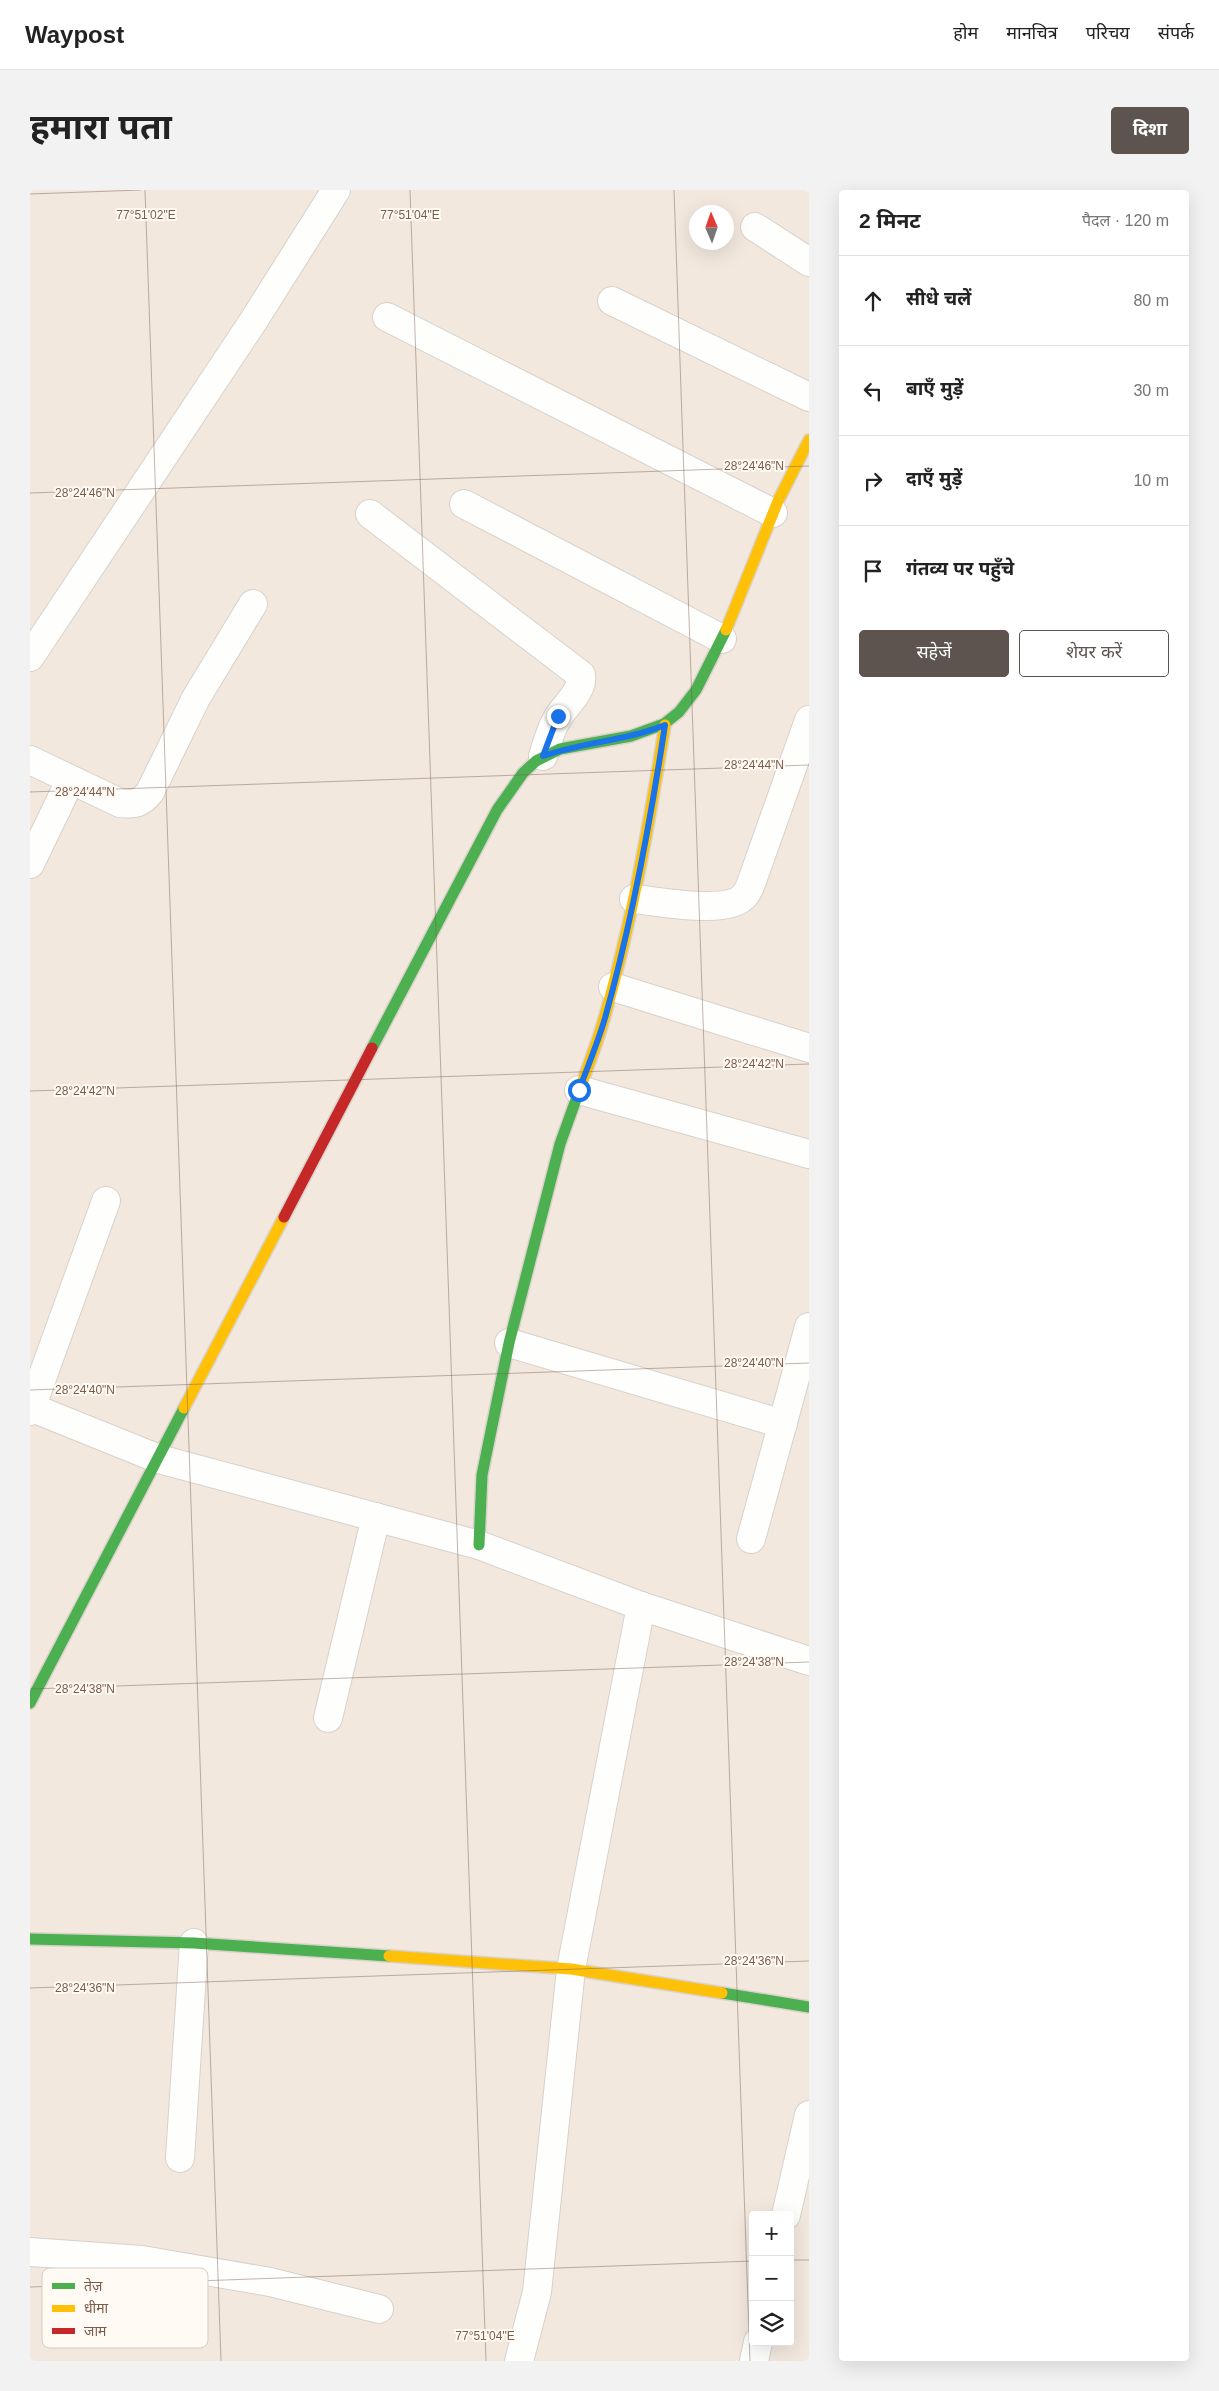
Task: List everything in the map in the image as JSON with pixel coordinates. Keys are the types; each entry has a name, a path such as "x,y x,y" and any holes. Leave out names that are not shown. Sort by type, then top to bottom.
{"street":[{"path":"30,657 254,320 336,190"},
{"path":"756,227 809,262"},
{"path":"612,301 809,397"},
{"path":"387,317 773,513"},
{"path":"30,1703 498,810 517,779 543,756 566,748 609,742 645,733 665,725 680,711 706,672 722,639 773,513 809,440"},
{"path":"464,504 722,639"},
{"path":"370,514 581,675 582,681 579,688 558,716 543,756"},
{"path":"30,760 70,781 120,803 133,805 143,800 150,792 196,698 253,604"},
{"path":"634,899 718,907 732,904 745,896 757,868 809,720"},
{"path":"479,1545 482,1475 509,1343 560,1144 604,1020 613,987 647,838 665,725"},
{"path":"30,864 70,781"},
{"path":"613,987 809,1048"},
{"path":"579,1090 809,1154"},
{"path":"106,1201 30,1408 158,1459 479,1545 641,1606 809,1661"},
{"path":"751,1539 809,1327"},
{"path":"509,1343 782,1424"},
{"path":"328,1718 376,1517"},
{"path":"518,2361 537,2292 571,1969 641,1606"},
{"path":"30,1939 194,1943 571,1969 809,2007"},
{"path":"180,2158 194,1943"},
{"path":"787,2211 809,2115"},
{"path":"30,2252 142,2260 189,2268"},
{"path":"208,2271 270,2282 378,2309"},
{"path":"754,2361 757,2346"}],"shaded area":[{"path":"30,190 809,190 809,2361 30,2361"}],"traffic: fast":[{"path":"372,1048 497,810 523,773 536,761 560,749 631,736 664,724 679,712 696,690 726,630"},
{"path":"479,1545 482,1475 509,1343 560,1144 578,1094"},
{"path":"30,1703 184,1408"},
{"path":"30,1939 194,1943 389,1956"},
{"path":"722,1993 809,2007"}],"traffic: slow":[{"path":"726,630 778,501 809,440"},
{"path":"578,1094 601,1028 623,946 646,836 665,725"},
{"path":"184,1408 284,1217"},
{"path":"389,1956 571,1969 722,1993"}],"traffic: jam":[{"path":"284,1217 372,1048"}],"route":[{"path":"558,716 550,733 543,756 566,748 609,742 645,733 665,725 647,838 627,933 604,1020 579,1090"}]}
